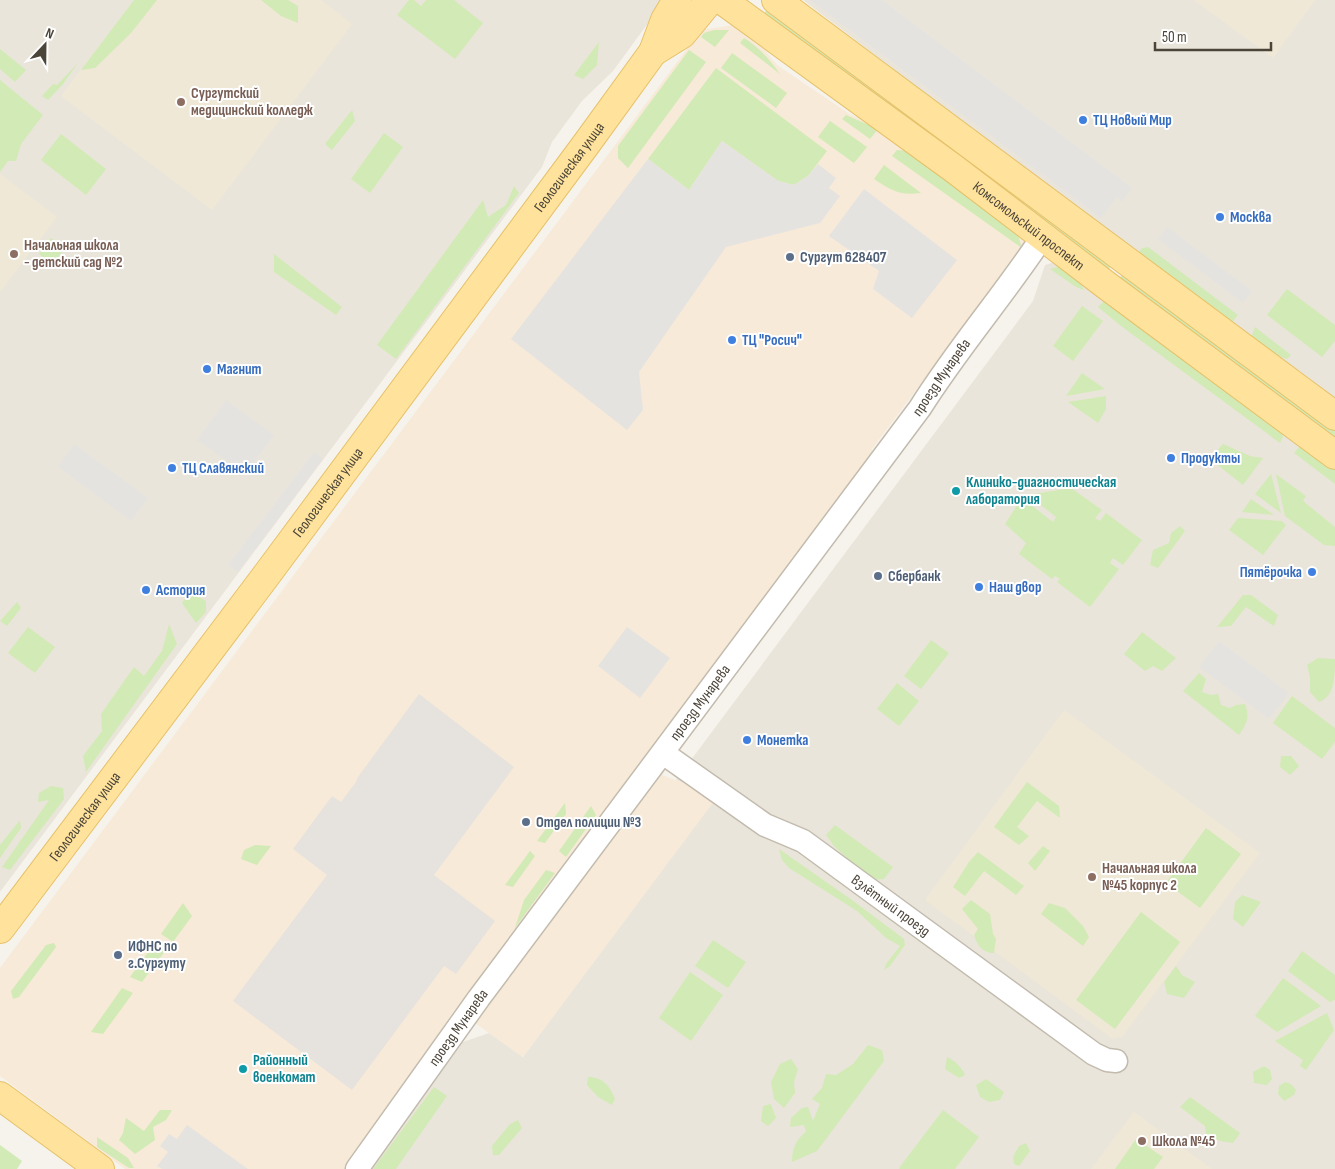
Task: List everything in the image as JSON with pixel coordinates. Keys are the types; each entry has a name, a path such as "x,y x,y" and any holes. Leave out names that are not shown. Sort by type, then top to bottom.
{"main road":[{"name":"Геологическая улица","path":"0,929 282,554 653,52 664,20 677,0"},
{"name":"Геологическая улица","path":"653,52 682,34 710,0"},
{"name":"Комсомольский проспект","path":"722,0 902,130 1106,285 1335,455"},
{"name":"Комсомольский проспект","path":"776,0 1335,416"},
{"path":"0,1096 100,1169"}],"street":[{"name":"проезд Мунарева","path":"356,1169 483,992 664,753 920,408 1043,236"},
{"name":"Взлётный проезд","path":"664,753 765,825 803,841 1094,1054 1106,1060 1116,1061"}],"shaded area":[{"path":"0,0 662,0 662,4 613,71 582,101 552,142 542,167 0,892"},
{"name":"Сургутский медицинский колледж","path":"134,0 321,0 352,24 212,210 61,96"},
{"path":"803,0 1335,0 1335,398 1300,371 1264,354 905,84 895,70"},
{"path":"810,0 882,0 1132,188 1122,202 1117,197 1101,218"},
{"path":"1194,0 1315,0 1273,58"},
{"path":"734,25 759,43 777,65 851,115 876,123 1025,239 1022,248 872,449 870,490 662,775 699,789 715,800 523,1057 455,1009 348,1169 125,1169 0,1076 0,968 701,30"},
{"path":"722,141 778,181 794,185 808,176 818,164 836,178 829,188 840,196 820,223 726,247 639,372 643,410 627,430 511,339 648,159 689,190"},
{"name":"Начальная школа - детский сад №2","path":"0,174 57,217 0,292"},
{"path":"864,189 957,260 912,318 873,289 879,271 829,236"},
{"path":"1167,227 1252,291 1243,303 1158,239"},
{"path":"1055,262 1335,464 1335,1169 370,1169 463,1042 489,1033 523,1057 714,800 699,789 676,780 1033,301 1045,265"},
{"path":"226,400 274,435 245,474 197,440"},
{"path":"74,444 148,498 131,521 58,467"},
{"name":"ТЦ Славянский","path":"314,452 323,459 238,572 228,565"},
{"path":"627,627 670,658 640,698 598,666"},
{"path":"1219,641 1289,693 1269,719 1199,667"},
{"path":"419,694 514,767 434,875 495,921 456,974 444,966 352,1090 233,1001 327,875 293,849 332,796 341,802"},
{"name":"Начальная школа №45 корпус 2","path":"1064,710 1260,853 1122,1037 1113,1039 925,900"},
{"name":"Школа №45","path":"1134,1112 1212,1169 1091,1169"},
{"path":"187,1125 248,1169 162,1169 157,1166 168,1152 160,1146 169,1134 177,1139"}],"green space":[{"path":"134,0 157,0 131,33 95,68 81,70"},
{"path":"261,0 288,0 298,6 298,23 281,16"},
{"path":"409,0 414,0 421,6 426,0 454,0 483,23 455,59 397,15"},
{"path":"767,9 1112,265 1108,270 764,14"},
{"path":"714,30 729,30 715,47 701,37 704,33"},
{"path":"744,38 764,54 780,74 740,43"},
{"path":"599,42 597,65 583,79 574,75"},
{"path":"0,49 26,70 15,82 0,69"},
{"path":"689,50 706,62 628,168 618,158 618,146"},
{"path":"732,53 787,93 776,108 721,68"},
{"path":"78,63 63,84 48,100 42,96 53,84 57,85"},
{"path":"716,68 827,151 808,176 794,185 778,181 722,141 689,190 648,159"},
{"path":"0,80 43,115 21,144 16,161 8,161 0,172"},
{"path":"352,110 355,121 332,150 325,144"},
{"path":"846,115 878,129 870,139 842,119"},
{"path":"830,121 867,147 854,163 818,137"},
{"path":"384,133 403,147 370,193 351,179"},
{"path":"61,134 106,169 86,195 41,160"},
{"path":"897,150 909,151 1016,229 1022,248 892,156"},
{"path":"884,165 921,193 901,193 874,179"},
{"path":"514,186 519,193 396,359 377,345 483,200 488,217 506,205"},
{"path":"51,238 65,248 53,264 39,254"},
{"path":"1148,247 1238,315 1233,321 1224,322 1136,256 1142,248"},
{"path":"274,254 342,307 336,315 274,272"},
{"path":"1061,266 1077,277 1084,290 1076,287 1050,269"},
{"path":"1123,273 1335,431 1335,440 1119,279"},
{"path":"1287,289 1335,325 1335,341 1322,357 1267,315"},
{"path":"1107,298 1281,427 1283,437 1280,443 1098,307"},
{"path":"1082,306 1103,321 1073,361 1053,346"},
{"path":"1255,327 1291,355 1287,359 1264,351 1252,341"},
{"path":"1082,373 1105,389 1066,396"},
{"path":"1106,396 1106,409 1098,423 1068,402"},
{"path":"1223,444 1250,456 1263,458 1243,485 1210,459"},
{"path":"1308,446 1335,466 1335,484 1294,453 1299,447"},
{"path":"1271,474 1281,513 1255,494"},
{"path":"1276,474 1306,496 1303,501 1335,527 1335,546 1324,545 1285,516"},
{"path":"1071,488 1102,510 1095,518 1100,521 1106,513 1142,540 1123,565 1113,558 1110,563 1119,569 1090,607 1057,582 1060,579 1055,576 1052,579 1019,554 1026,543 1005,524 1022,498 1053,522 1056,517 1028,495"},
{"path":"1251,499 1274,515 1242,512"},
{"path":"1238,518 1282,521 1286,525 1263,555 1229,530"},
{"path":"1180,526 1185,531 1158,568 1150,565 1153,550 1169,543 1171,533"},
{"path":"190,592 206,601 206,612 196,623 182,603"},
{"path":"1243,595 1251,595 1278,615 1274,626 1246,607 1231,626 1217,627"},
{"path":"17,602 21,608 7,626 0,621"},
{"path":"169,624 177,644 86,772 83,756 102,731 101,714 134,667 144,676 162,651"},
{"path":"28,627 55,647 35,673 8,653"},
{"path":"1142,632 1176,658 1162,671 1153,666 1145,671 1124,654"},
{"path":"931,640 949,653 921,689 904,676"},
{"path":"1318,658 1335,659 1333,685 1328,695 1319,702 1310,692 1310,678 1307,665"},
{"path":"1199,673 1206,679 1202,692 1211,695 1218,694 1221,705 1230,708 1245,704 1247,720 1239,735 1183,691"},
{"path":"897,683 919,701 899,726 877,709"},
{"path":"1292,696 1335,728 1335,742 1322,759 1273,723"},
{"path":"1281,756 1291,756 1299,766 1290,775 1280,767"},
{"path":"1027,782 1059,806 1060,818 1037,801 1017,827 1029,836 1019,845 994,827"},
{"path":"51,786 63,788 64,799 10,870 2,867 49,800 38,802 39,793"},
{"path":"565,803 566,814 545,843 537,841"},
{"path":"591,806 596,815 566,857 559,851"},
{"path":"20,820 21,828 0,858 0,845"},
{"path":"835,825 893,867 884,879 871,880 834,846 826,835"},
{"path":"1206,828 1241,854 1200,908 1166,883"},
{"path":"255,845 271,846 257,865 241,859 244,850"},
{"path":"1043,846 1050,851 1035,871 1028,863"},
{"path":"779,849 904,939 905,945 890,966 884,970 886,964 900,946 886,938 857,911 789,868 782,860"},
{"path":"530,851 535,856 513,887 505,885"},
{"path":"978,852 1024,886 1016,895 984,871 965,896 953,887 969,862"},
{"path":"546,870 555,873 515,928 524,900"},
{"path":"1242,895 1261,902 1243,927 1233,919 1235,902"},
{"path":"971,900 990,914 993,934 996,939 994,953 986,952 978,945 974,935 978,929 962,909"},
{"path":"183,903 192,916 173,942 161,934"},
{"path":"1049,903 1065,908 1083,926 1089,937 1083,946 1041,914"},
{"path":"1141,912 1180,942 1115,1029 1076,1000"},
{"path":"713,940 746,962 728,988 695,966"},
{"path":"156,941 168,947 142,982 130,977"},
{"path":"54,943 56,947 19,997 13,999 11,991 46,945"},
{"path":"1302,951 1335,975 1335,1000 1330,1002 1288,971"},
{"path":"1176,966 1182,975 1195,982 1184,998 1167,994 1164,982"},
{"path":"690,972 723,995 691,1041 659,1018"},
{"path":"1283,978 1321,1006 1277,1032 1255,1016"},
{"path":"122,988 133,993 103,1034 91,1032"},
{"path":"1327,1013 1334,1030 1306,1070 1300,1066 1303,1060 1275,1041"},
{"path":"868,1045 882,1050 884,1061 817,1151 792,1162 795,1145 806,1132 804,1125 790,1127 791,1118 802,1108 808,1107 813,1121 820,1104 812,1099 822,1088 826,1074 836,1075 853,1064"},
{"path":"947,1057 958,1064 965,1075 959,1078 945,1069"},
{"path":"791,1059 798,1069 794,1082 795,1093 784,1108 774,1099 771,1082 780,1064"},
{"path":"1264,1066 1270,1070 1272,1079 1267,1085 1254,1083 1253,1072"},
{"path":"588,1077 598,1079 608,1086 615,1099 612,1105 598,1097 587,1085"},
{"path":"986,1079 1004,1092 1000,1100 989,1102 980,1097 976,1085"},
{"path":"1285,1082 1291,1084 1296,1090 1294,1095 1284,1101 1278,1094 1279,1086"},
{"path":"434,1087 447,1096 396,1169 373,1169"},
{"path":"1190,1097 1240,1133 1233,1143 1220,1141 1206,1134 1205,1126 1180,1107"},
{"path":"771,1104 776,1118 768,1126 761,1121 763,1106"},
{"path":"160,1110 172,1110 166,1120 153,1127 155,1140 135,1154 119,1140 123,1133 126,1118 144,1131"},
{"path":"943,1110 979,1137 955,1169 900,1169 899,1168"},
{"path":"518,1120 522,1128 499,1155 493,1155 492,1146 510,1124"},
{"path":"97,1137 128,1158 134,1168 129,1168 97,1147"},
{"path":"1136,1139 1163,1157 1154,1169 1115,1169"},
{"path":"1026,1143 1030,1151 1019,1166 1014,1164 1013,1157 1019,1146"},
{"path":"0,1145 22,1161 17,1169 0,1169"}],"place":[{"name":"Сургутский медицинский колледж","path":"181,102"},
{"name":"ТЦ Новый Мир","path":"1083,120"},
{"name":"Москва","path":"1220,217"},
{"name":"Начальная школа - детский сад №2","path":"14,254"},
{"name":"Сургут 628407","path":"790,257"},
{"name":"ТЦ \"Росич\"","path":"732,340"},
{"name":"Магнит","path":"207,369"},
{"name":"Продукты","path":"1171,458"},
{"name":"ТЦ Славянский","path":"172,468"},
{"name":"Клинико-диагностическая лаборатория","path":"956,491"},
{"name":"Пятёрочка","path":"1312,572"},
{"name":"Сбербанк","path":"878,576"},
{"name":"Наш двор","path":"979,587"},
{"name":"Астория","path":"146,590"},
{"name":"Монетка","path":"747,740"},
{"name":"Отдел полиции №3","path":"526,822"},
{"name":"Начальная школа №45 корпус 2","path":"1092,877"},
{"name":"ИФНС по г.Сургуту","path":"118,955"},
{"name":"Районный военкомат","path":"243,1069"},
{"name":"Школа №45","path":"1142,1141"}]}
